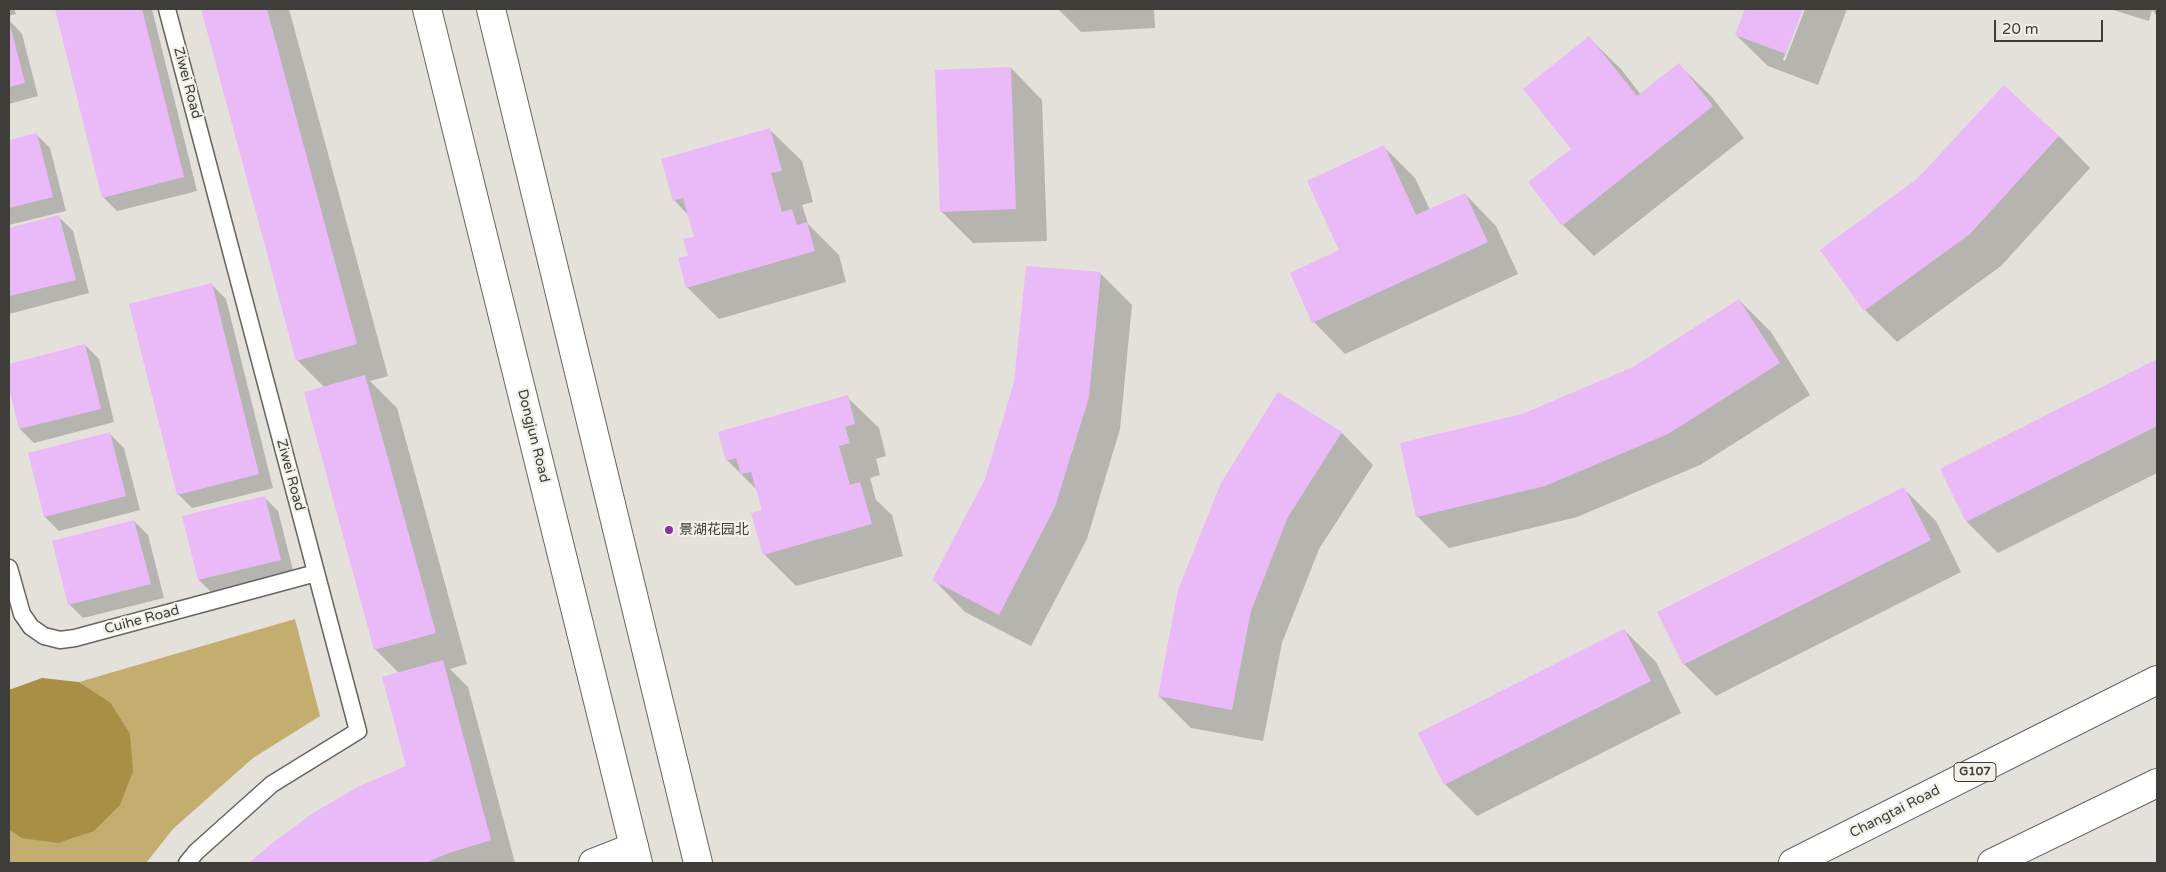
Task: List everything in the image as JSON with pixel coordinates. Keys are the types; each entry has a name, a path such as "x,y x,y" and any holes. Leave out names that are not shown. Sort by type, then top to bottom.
{"main road":[{"name":"Dongjun Road","path":"427,9 636,855"},
{"path":"491,9 698,863"},
{"name":"Changtai Road","path":"1793,863 2157,680"},
{"path":"1992,863 2157,783"},
{"path":"593,863 636,855"}],"lane":[{"name":"Ziwei Road","path":"167,9 358,731 272,784 196,852 187,863"},
{"name":"Cuihe Road","path":"9,568 22,614 31,627 44,636 60,640 85,636 316,573"}],"shaded area":[{"path":"295,619 320,716 253,758 173,829 146,863 9,863 9,830 21,838 110,702 79,682"},
{"path":"42,678 79,682 110,702 130,734 133,771 120,805 94,831 58,843 21,838 9,830 9,690"}],"building":[{"path":"55,9 142,9 184,177 102,198"},
{"path":"201,9 267,9 357,344 296,361"},
{"path":"1745,9 1803,9 1786,54 1735,35"},
{"path":"9,21 25,83 9,87"},
{"path":"1589,36 1637,96 1679,63 1713,106 1562,226 1528,182 1571,149 1523,89"},
{"path":"1011,67 1016,209 940,212 935,70"},
{"path":"2004,85 2059,136 1970,234 1864,311 1820,250 1918,178"},
{"path":"770,128 782,171 771,173 782,212 792,209 797,225 807,222 815,251 686,288 678,258 688,256 683,239 694,237 683,198 673,201 661,159"},
{"path":"37,133 53,197 9,208 9,140"},
{"path":"1384,145 1416,215 1465,193 1488,242 1312,323 1290,273 1339,250 1307,181"},
{"path":"59,215 76,280 9,296 9,228"},
{"path":"1026,266 1101,272 1089,397 1055,507 999,615 932,580 985,479 1014,382"},
{"path":"212,283 259,474 177,495 129,304"},
{"path":"1739,299 1780,363 1668,434 1545,486 1416,517 1400,443 1522,414 1633,367"},
{"path":"85,344 101,409 19,429 9,388 9,364"},
{"path":"2157,359 2157,426 1966,522 1940,469"},
{"path":"365,375 436,633 374,650 304,392"},
{"path":"1278,392 1342,432 1288,517 1251,611 1232,710 1158,696 1178,590 1221,483"},
{"path":"848,395 855,424 845,427 850,443 839,446 850,485 860,482 872,524 763,555 751,513 762,510 751,472 741,474 736,458 726,461 718,432"},
{"path":"110,432 126,496 44,517 28,453"},
{"path":"1904,487 1931,540 1683,665 1657,612"},
{"path":"265,496 281,560 198,580 182,516"},
{"path":"134,520 151,584 68,605 52,541"},
{"path":"1624,629 1651,681 1444,785 1418,733"},
{"path":"443,660 491,840 449,853 425,863 249,863 313,813 358,787 406,766 382,677"}],"place":[{"name":"景湖花园北","path":"669,530"}]}
